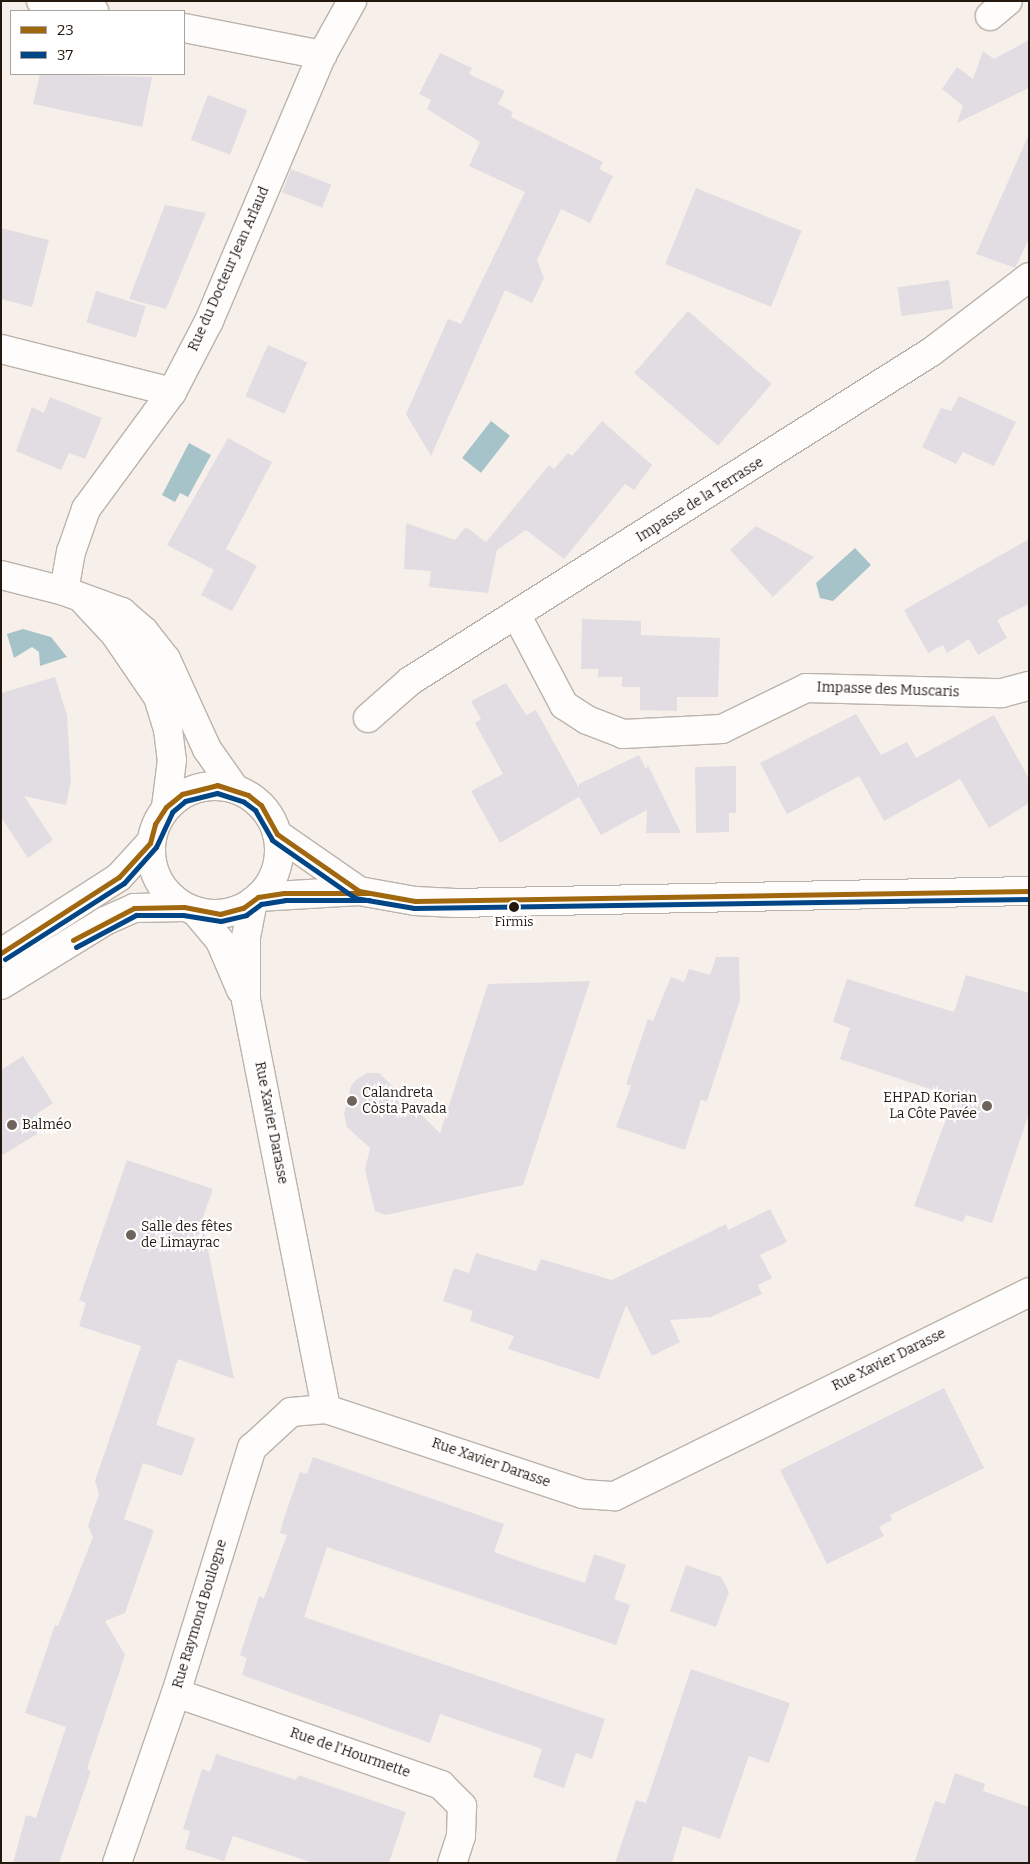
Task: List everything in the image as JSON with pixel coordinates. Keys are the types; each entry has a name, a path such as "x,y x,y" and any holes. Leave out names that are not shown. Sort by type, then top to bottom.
{"street":[{"path":"42,1 89,10"},
{"name":"Rue du Docteur Jean Arlaud","path":"73,594 71,552 86,509 172,392 209,321 322,55 352,1"},
{"path":"185,28 322,55"},
{"name":"Impasse de la Terrasse","path":"368,718 410,681 517,616 893,377 1029,277"},
{"path":"1,348 172,392"},
{"path":"1,575 73,594 122,612 144,631 166,659 207,749 235,789 261,805 277,834 359,891"},
{"path":"73,594 115,634 158,697 168,729 172,760 166,807 155,824 150,843 158,880 189,909"},
{"name":"Impasse des Muscaris","path":"517,616 564,706 588,720 623,734 722,728 806,688 1002,693 1029,686"},
{"path":"166,807 200,787 235,789"},
{"path":"256,899 278,862 277,834"},
{"path":"1,953 119,877 150,843"},
{"path":"1,985 127,911 189,909 226,913 256,899 359,891 416,901 455,903 1029,891"},
{"name":"Rue Xavier Darasse","path":"256,899 246,938 246,1000 326,1409 583,1494 615,1496 1029,1292"},
{"name":"Rue Xavier Darasse","path":"189,909 220,941 246,1000"},
{"name":"Rue Raymond Boulogne","path":"117,1863 176,1693 252,1448 291,1412 326,1409"},
{"name":"Rue de l'Hourmette","path":"176,1693 441,1785 462,1806 461,1836 452,1863"}],"water":[{"path":"491,421 510,436 481,473 462,458"},
{"path":"189,443 211,455 188,497 180,493 175,502 162,495"},
{"path":"855,548 871,565 833,601 820,598 816,583"},
{"path":"23,629 51,637 67,657 40,666 39,652 32,647 14,658 7,634"}],"building":[{"path":"1029,40 1029,88 957,123 963,106 942,89 957,67 973,79 983,51 994,59"},
{"path":"440,53 472,68 469,74 505,91 498,104 513,112 511,117 603,162 599,169 613,176 590,223 561,209 537,260 544,278 532,303 505,290 431,456 406,414 448,319 461,324 525,192 469,166 480,142 427,109 431,100 419,94"},
{"path":"40,75 152,77 142,127 33,104"},
{"path":"208,95 247,110 230,155 191,140"},
{"path":"1029,134 1029,239 1015,268 976,254"},
{"path":"291,169 331,184 322,208 282,192"},
{"path":"696,188 802,231 771,307 665,264"},
{"path":"165,205 206,213 166,309 129,299"},
{"path":"1,228 49,240 32,307 1,299"},
{"path":"949,280 953,309 902,316 898,287"},
{"path":"96,291 146,306 136,338 86,323"},
{"path":"688,311 772,384 718,446 634,373"},
{"path":"268,345 307,362 285,414 245,396"},
{"path":"959,396 1016,422 994,466 963,452 956,464 922,447 941,408 951,411"},
{"path":"50,397 102,418 85,459 69,453 61,470 16,451 32,407 44,413"},
{"path":"602,421 652,465 634,490 625,484 564,559 526,530 497,550 488,593 429,587 431,571 404,569 406,523 455,540 466,527 486,542 549,465 554,469 568,453 572,456"},
{"path":"228,438 272,462 226,549 257,566 232,611 201,595 214,570 167,545"},
{"path":"756,526 814,557 773,597 730,550"},
{"path":"1029,539 1029,604 997,620 1007,638 978,655 969,639 947,653 943,645 928,653 904,610"},
{"path":"582,619 641,621 641,635 720,638 718,697 677,697 677,711 640,710 640,687 622,687 622,677 598,677 598,669 581,669"},
{"path":"55,677 67,715 71,781 66,805 24,796 53,840 28,858 1,817 1,693"},
{"path":"506,683 526,715 536,710 579,788 579,784 639,755 646,769 648,765 681,833 646,833 647,810 601,835 579,797 500,843 471,791 503,774 475,723 481,719 471,701"},
{"path":"856,714 881,755 907,742 916,758 994,715 1029,779 1029,803 989,828 960,779 884,821 859,776 787,814 760,763"},
{"path":"736,766 736,813 729,813 729,832 696,833 695,767"},
{"path":"716,957 739,957 740,1000 707,1101 701,1100 685,1150 616,1127 631,1086 626,1084 648,1019 653,1021 671,977 684,982 689,969 710,975"},
{"name":"EHPAD Korian La Côte Pavée","path":"966,975 1029,993 1029,1113 992,1223 966,1215 963,1222 914,1206 954,1097 840,1059 850,1028 833,1022 847,979 954,1012"},
{"path":"590,981 523,1185 386,1215 375,1211 365,1170 370,1148 347,1127 344,1114 351,1086 357,1079 367,1073 379,1073 440,1133 488,984"},
{"path":"23,1056 53,1103 38,1113 47,1128 1,1156 1,1070"},
{"path":"127,1160 213,1189 202,1220 234,1379 178,1359 156,1425 195,1438 182,1476 143,1463 124,1519 154,1530 125,1613 105,1621 125,1655 87,1769 91,1771 59,1863 13,1863 26,1815 36,1818 66,1727 25,1713 55,1625 58,1626 93,1537 88,1526 99,1494 95,1481 141,1346 79,1326 86,1303 79,1300"},
{"path":"770,1209 787,1242 760,1255 772,1278 758,1285 762,1294 711,1317 670,1320 680,1342 652,1356 626,1305 599,1379 508,1349 514,1336 470,1321 473,1311 443,1301 454,1268 469,1273 476,1253 536,1271 541,1259 612,1280 726,1224 728,1230"},
{"path":"944,1388 984,1468 890,1515 892,1520 879,1527 884,1536 827,1564 780,1470"},
{"path":"313,1457 504,1524 494,1552 539,1568 585,1583 594,1554 626,1565 614,1599 630,1605 616,1645 327,1547 304,1617 605,1719 592,1759 576,1753 564,1788 533,1777 542,1749 440,1714 430,1743 242,1675 247,1658 240,1655 259,1596 264,1598 287,1535 280,1533 284,1518 300,1472 307,1474"},
{"path":"686,1565 721,1577 729,1592 716,1627 670,1611"},
{"path":"691,1669 790,1703 769,1763 749,1756 720,1839 683,1826 672,1863 615,1863 636,1800 646,1803"},
{"path":"216,1754 296,1780 298,1775 406,1812 389,1863 313,1863 233,1836 224,1861 185,1849 190,1831 183,1829 202,1769 210,1772"},
{"path":"955,1773 985,1784 983,1791 1029,1807 1029,1863 914,1863 935,1801 945,1804"}],"transit line":[{"name":"23","path":"1,953 119,877 150,843 155,824 166,807 182,794 217,785 248,795 261,805 277,834 359,891 415,901 1029,891"},
{"name":"37","path":"5,959 124,883 156,847 172,812 185,801 217,793 244,802 255,810 272,840 355,898 414,908 1029,899"},
{"name":"23","path":"73,940 134,908 184,907 220,914 243,908 258,897 284,893 369,893"},
{"name":"37","path":"76,947 136,915 183,915 221,921 246,915 261,904 285,900 369,900"}],"place":[{"name":"Firmis","path":"514,907"},
{"name":"Calandreta Còsta Pavada","path":"352,1101"},
{"name":"EHPAD Korian La Côte Pavée","path":"987,1106"},
{"name":"Balméo","path":"12,1125"},
{"name":"Salle des fêtes de Limayrac","path":"131,1235"}]}
